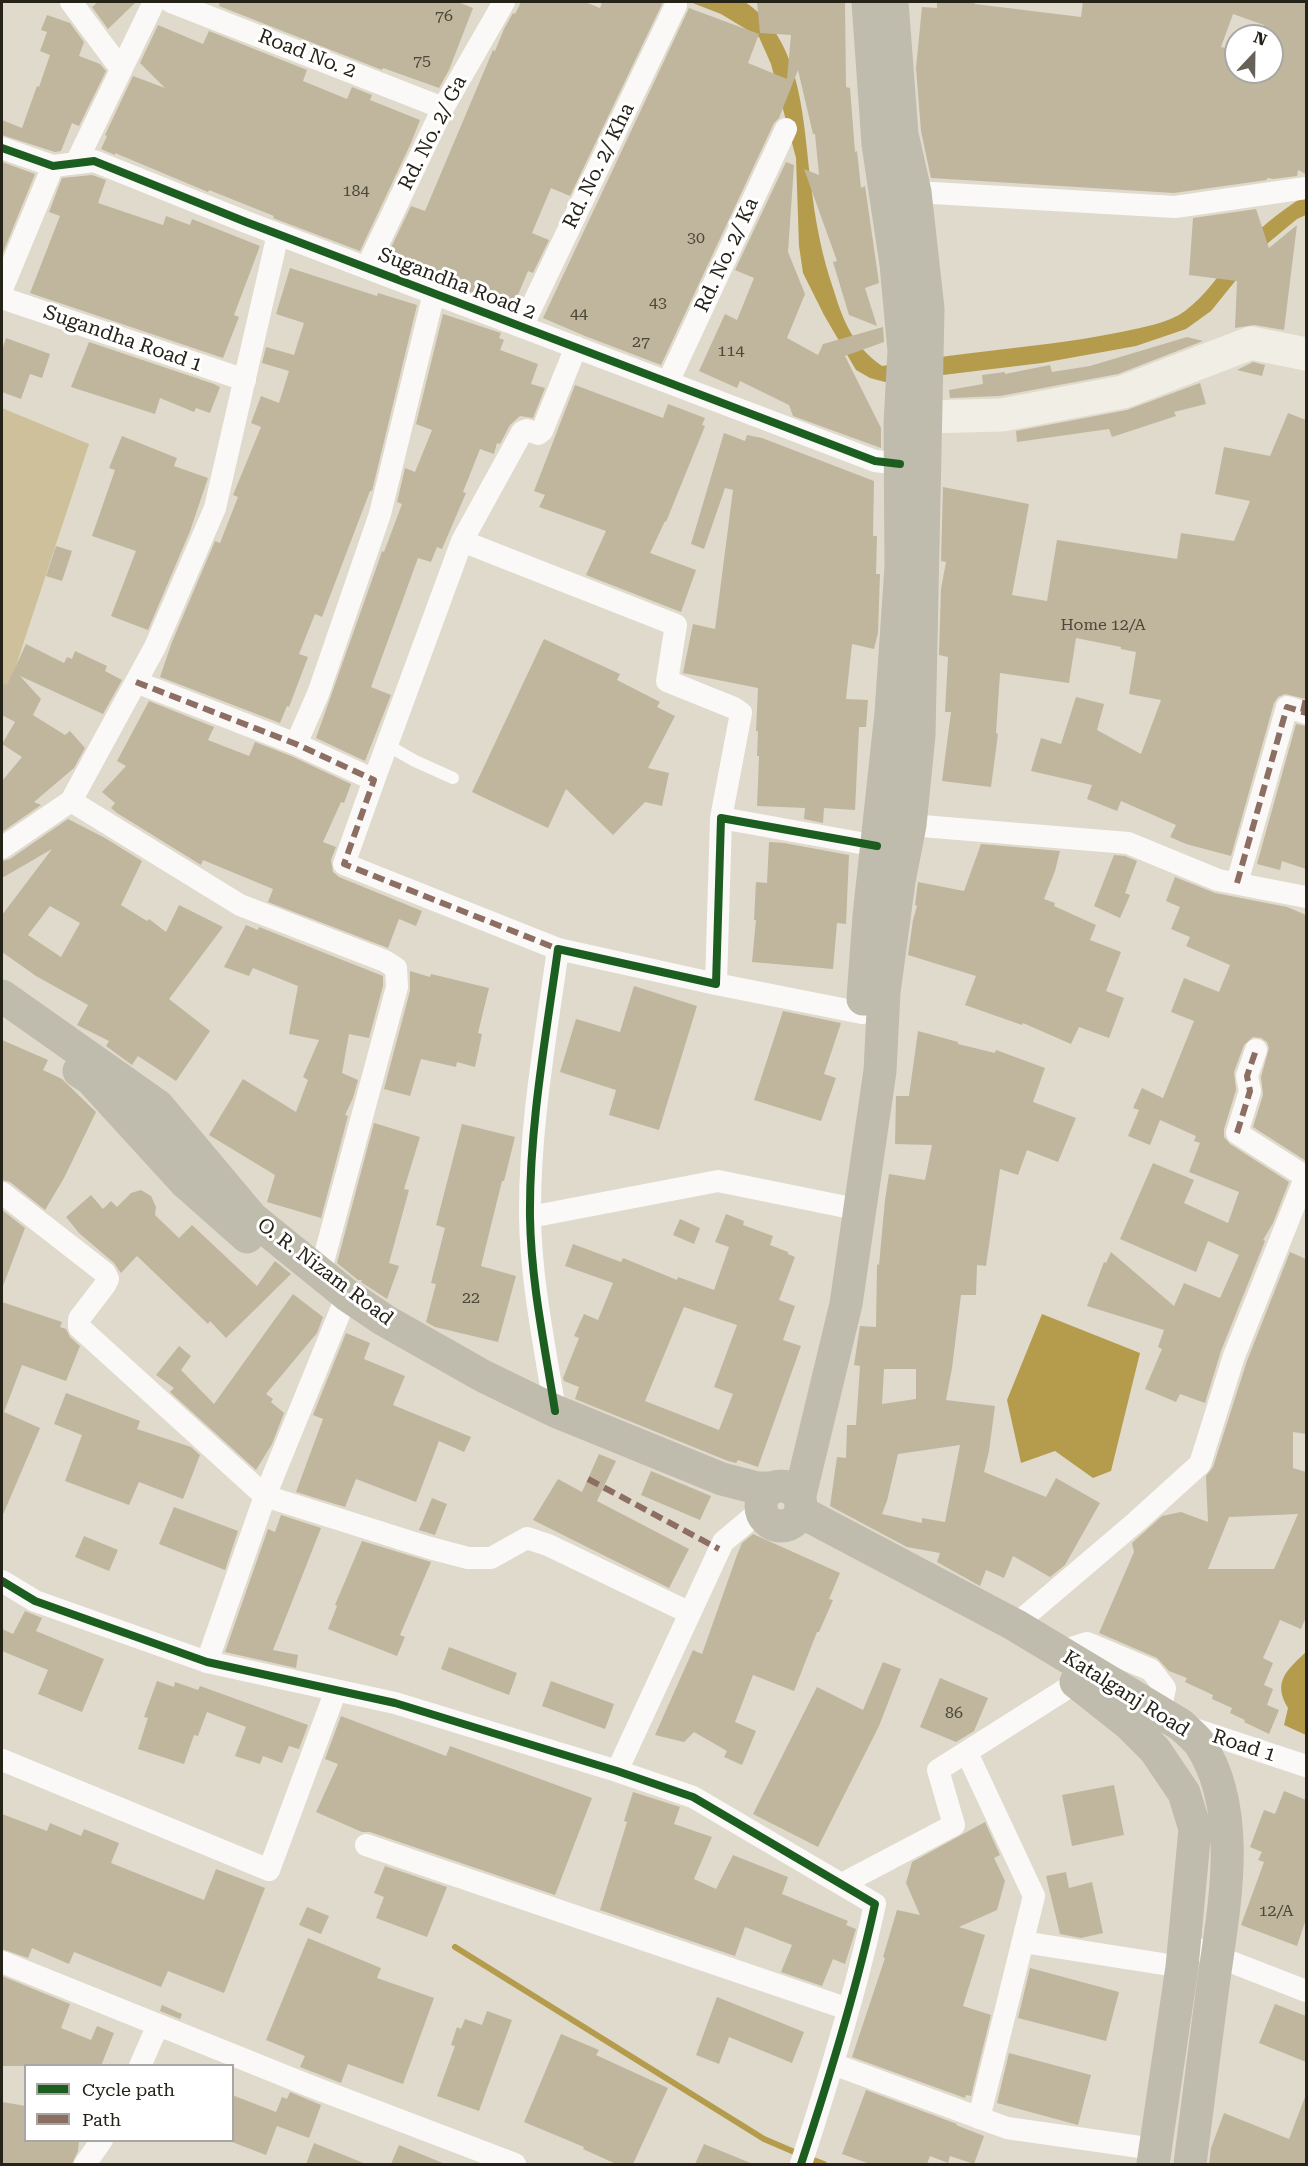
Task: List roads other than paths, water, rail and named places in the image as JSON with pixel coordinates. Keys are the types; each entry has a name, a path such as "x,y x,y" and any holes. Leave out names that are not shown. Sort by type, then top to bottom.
{"main road":[{"path":"781,1502 846,1207 869,916 891,713 901,567 900,464 904,351 896,264 878,144 868,2"},
{"path":"781,1502 846,1304 880,1071 884,992 899,881 910,825 919,735 928,309 915,192 902,134 892,2"},
{"name":"O. R. Nizam Road","path":"2,996 158,1106 252,1218 320,1273 343,1304 384,1320 483,1377 555,1411 722,1479 757,1488 781,1502"},
{"path":"2,1019 91,1079 186,1183 314,1297 343,1304 473,1386 587,1438 690,1480 781,1502"},
{"name":"Katalganj Road","path":"781,1502 1014,1625 1171,1718 1198,1742 1210,1761 1217,1782 1227,1833 1227,1885 1190,2164"},
{"name":"Katalganj Road","path":"781,1502 869,1564 1077,1682 1129,1724 1155,1750 1184,1793 1195,1829 1184,1955 1153,2157"},
{"path":"1184,1793 1217,1782"}],"street":[{"path":"71,2 121,69"},
{"path":"76,163 154,2"},
{"name":"Road No. 2","path":"171,2 443,108"},
{"name":"Rd. No. 2/ Ga","path":"367,267 443,108 502,2"},
{"name":"Rd. No. 2/ Kha","path":"522,327 676,5"},
{"name":"Rd. No. 2/ Ka","path":"668,382 786,129"},
{"name":"Sugandha Road 2","path":"2,148 52,166 93,162 875,461 900,464"},
{"path":"2,289 52,166"},
{"path":"915,192 1176,207 1306,188"},
{"path":"2,848 71,801 155,647 215,508 278,234"},
{"path":"296,744 318,694 380,514 434,293"},
{"name":"Sugandha Road 1","path":"2,298 245,380"},
{"path":"925,417 1002,415 1123,392 1251,343 1306,354"},
{"path":"576,347 541,433 527,430 522,432 462,541 344,864 558,948 716,984 862,1013"},
{"path":"462,541 676,625 668,681 741,713 721,818 716,984"},
{"path":"136,682 296,744 374,780"},
{"path":"1237,883 1287,707 1305,708"},
{"path":"71,801 240,905 396,968 397,987 320,1273"},
{"path":"721,818 877,846"},
{"path":"910,825 1128,843 1218,880 1306,897"},
{"path":"555,1411 537,1300 530,1217 533,1140 558,948"},
{"path":"1014,1625 1137,1521 1200,1464 1234,1356 1306,1176 1237,1133 1250,1091 1247,1076 1256,1050"},
{"path":"530,1217 717,1181 846,1207"},
{"path":"2,1193 105,1273 108,1279 79,1319 79,1327 265,1496 429,1548 468,1558 491,1558 527,1538 548,1545 690,1613"},
{"path":"207,1662 265,1496 343,1304"},
{"path":"617,1771 723,1542 781,1502"},
{"path":"2,1581 35,1601 207,1662 395,1703 617,1771 693,1797 875,1904 833,2064 801,2164"},
{"path":"842,1884 954,1825 938,1770 1077,1682"},
{"path":"2,1760 269,1870 336,1690"},
{"name":"Road 1","path":"1171,1718 1306,1766"},
{"path":"967,1753 1034,1896 979,2118"},
{"path":"366,1845 848,2009"},
{"path":"1023,1942 1184,1955 1217,1955 1306,1991"},
{"path":"2,1962 310,2086 468,2156 515,2164"},
{"path":"141,2064 158,2025"},
{"path":"833,2064 1007,2128 1153,2157"},
{"path":"85,2164 101,2142"}],"lane":[{"path":"387,745 453,778"}],"waterway":[{"path":"455,1947 764,2139 799,2154"},
{"path":"808,2158 824,2164"}]}
